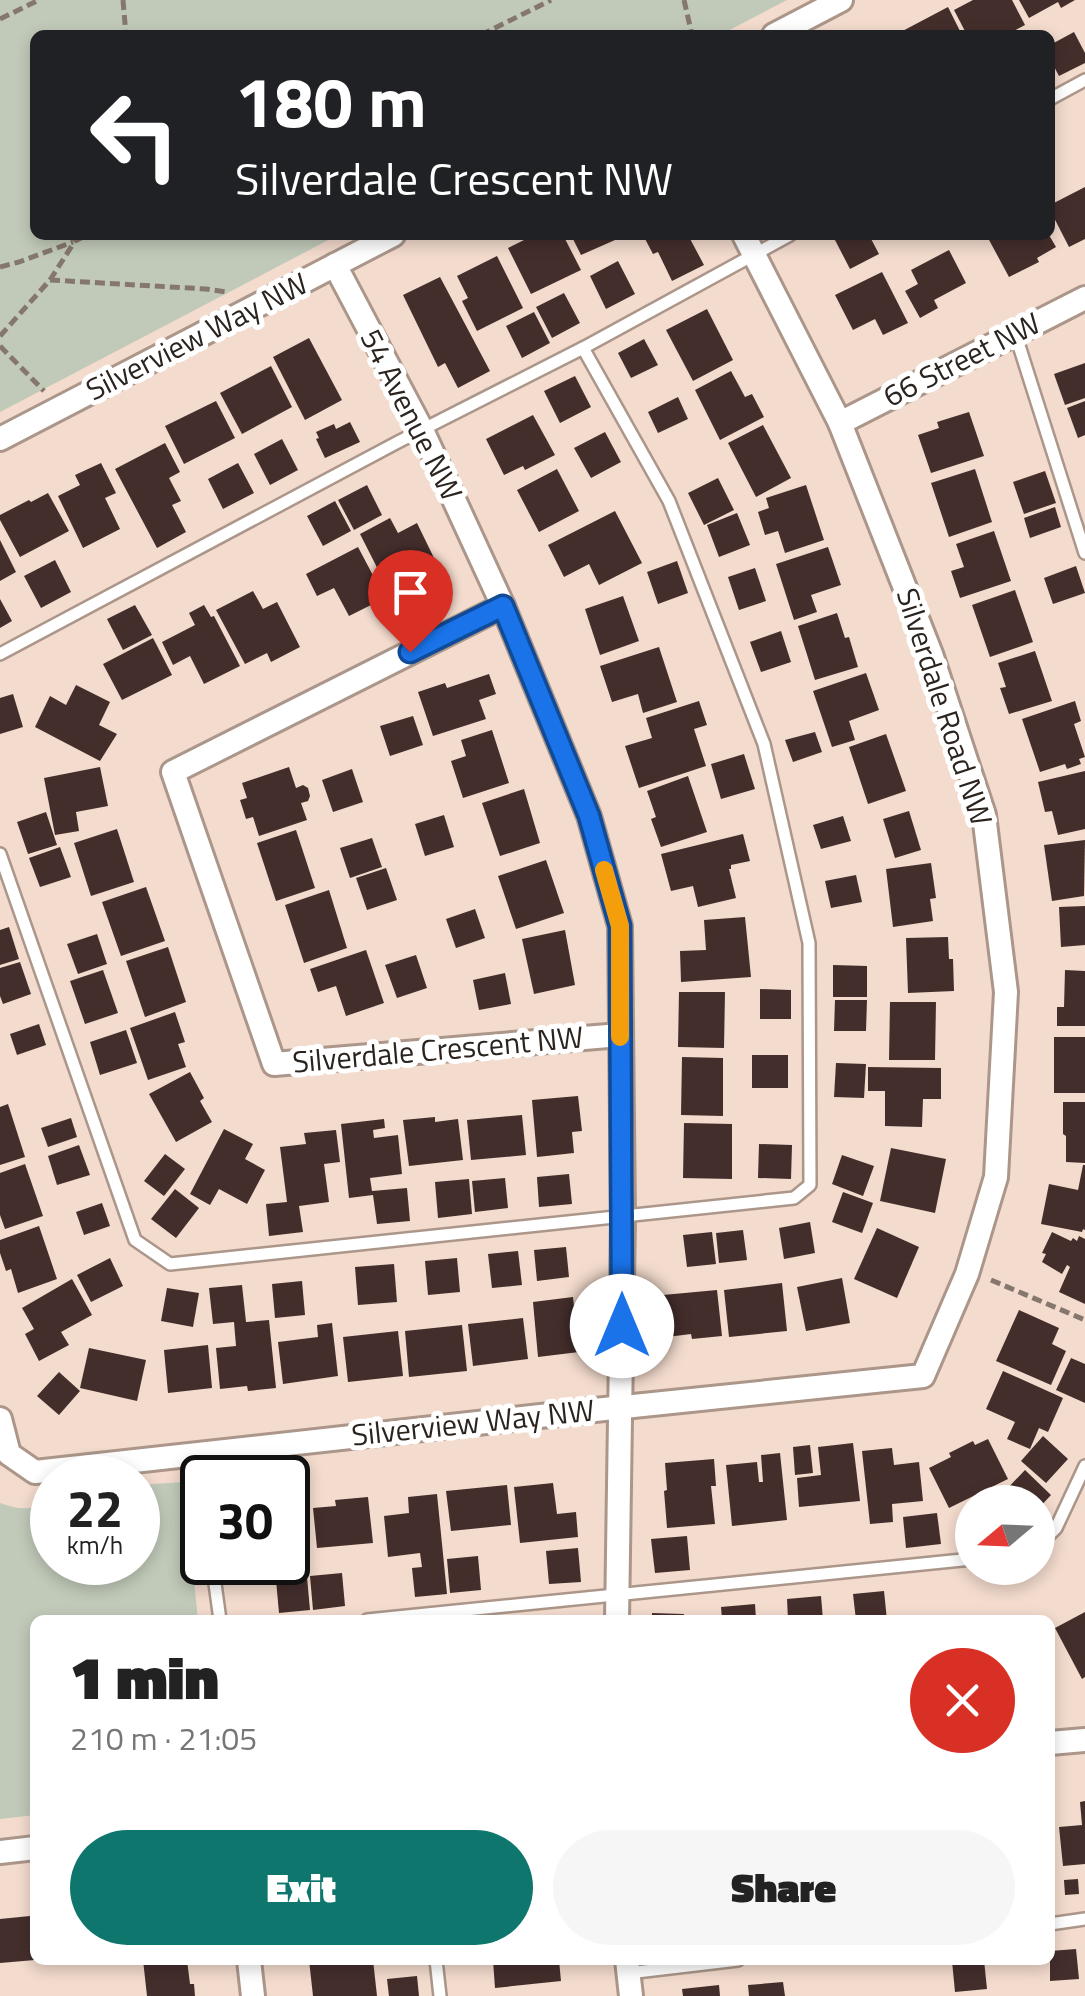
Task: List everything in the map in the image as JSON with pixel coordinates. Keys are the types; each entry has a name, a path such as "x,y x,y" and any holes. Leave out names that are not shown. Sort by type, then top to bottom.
{"street":[{"path":"784,30 841,0"},
{"name":"Silverview Way NW","path":"0,440 384,240"},
{"name":"Silverdale Road NW","path":"621,1407 923,1376 967,1274 996,1177 1006,992 984,814 932,654 840,422 749,245"},
{"name":"54 Avenue NW","path":"336,266 422,430 503,606 589,816 620,926 623,1218 617,1608"},
{"name":"66 Street NW","path":"840,422 1085,298"},
{"name":"Silverdale Crescent NW","path":"503,606 173,772 274,1064 620,1035"},
{"name":"Silverview Way NW","path":"0,1420 10,1454 35,1472 621,1407"},
{"path":"1055,1743 1085,1740"},
{"path":"0,1852 30,1849"},
{"path":"250,1965 253,1996"}],"lane":[{"path":"1055,96 1085,80"},
{"path":"0,654 583,348 749,245"},
{"path":"1015,332 1085,553"},
{"path":"0,854 135,1240 170,1264 794,1198 810,1184 809,944 764,744 669,501 583,348"},
{"path":"1055,1529 1085,1466"},
{"path":"471,1615 617,1608 955,1562"},
{"path":"215,1585 219,1615"},
{"path":"1055,1923 1085,1920"},
{"path":"437,1965 440,1996"},
{"path":"629,1976 704,1965"}],"path":[{"path":"0,19 39,0"},
{"path":"123,0 126,30"},
{"path":"491,30 551,0"},
{"path":"684,0 691,30"},
{"path":"0,267 74,241"},
{"path":"0,336 50,280 74,241"},
{"path":"50,280 206,289 270,299"},
{"path":"0,346 60,408"},
{"path":"967,1274 986,1278 1085,1320"}],"green space":[{"path":"0,0 787,0 730,30 30,30 30,240 328,240 0,412"},
{"path":"180,1482 180,1585 194,1585 197,1615 30,1615 30,1816 0,1819 0,1503 30,1508 30,1585 160,1585 160,1484"}],"building":[{"path":"973,0 1012,0 1025,25 1016,30 964,30 954,10"},
{"path":"1019,0 1075,0 1061,8 1058,2 1029,18"},
{"path":"948,7 960,30 904,30"},
{"path":"1074,32 1085,53 1085,63 1059,76 1055,68 1055,42"},
{"path":"1085,187 1085,239 1069,247 1055,220 1055,202"},
{"path":"524,240 566,240 581,270 531,294 508,248"},
{"path":"574,240 615,240 581,255"},
{"path":"646,240 691,240 704,265 672,281 658,252 653,254"},
{"path":"835,240 872,240 879,254 850,269"},
{"path":"989,240 1052,240 1056,247 1037,258 1039,262 1009,277"},
{"path":"949,250 966,283 934,300 938,308 920,318 905,291 918,284 911,270"},
{"path":"497,256 523,308 477,331 462,301 468,298 457,276"},
{"path":"618,261 635,294 606,309 590,276"},
{"path":"882,272 908,323 883,335 875,319 853,330 835,295"},
{"path":"440,277 490,371 458,388 445,363 438,367 403,295"},
{"path":"564,293 580,323 552,338 536,307"},
{"path":"707,309 733,360 693,381 666,330"},
{"path":"534,312 550,343 522,358 506,326"},
{"path":"309,338 342,400 305,420 273,357"},
{"path":"644,339 658,365 631,378 618,353"},
{"path":"1085,363 1085,398 1065,405 1054,374"},
{"path":"271,366 292,407 242,434 220,393"},
{"path":"731,371 745,397 752,394 764,417 720,440 695,390"},
{"path":"575,376 591,407 560,423 544,391"},
{"path":"678,397 688,419 658,433 648,412"},
{"path":"216,401 235,438 184,464 165,426"},
{"path":"1085,401 1085,435 1078,438 1067,408"},
{"path":"969,412 984,456 931,473 918,435 939,428 937,422"},
{"path":"533,415 555,455 525,470 523,466 504,475 486,439"},
{"path":"350,422 360,442 325,458 316,432"},
{"path":"763,425 791,478 756,497 728,443"},
{"path":"605,432 621,462 591,478 574,448"},
{"path":"282,439 298,470 270,485 254,454"},
{"path":"165,443 180,472 169,478 181,501 172,505 186,532 157,548 115,469"},
{"path":"101,463 116,493 105,498 120,529 83,548 58,496 80,485 75,475"},
{"path":"238,463 254,493 223,509 208,479"},
{"path":"557,469 579,511 539,532 517,490"},
{"path":"975,469 992,522 949,537 931,483"},
{"path":"1045,471 1056,503 1024,514 1013,482"},
{"path":"718,478 734,510 704,525 688,493"},
{"path":"367,485 382,515 354,530 338,500"},
{"path":"806,485 824,540 785,553 778,531 765,535 758,512 769,508 766,498"},
{"path":"48,493 69,531 20,557 0,515"},
{"path":"335,501 351,531 323,546 307,516"},
{"path":"1055,507 1061,527 1030,538 1024,518"},
{"path":"615,511 642,563 599,585 589,564 564,577 548,545"},
{"path":"737,513 750,545 719,557 707,525"},
{"path":"390,518 398,533 417,523 434,558 413,569 417,577 428,571 432,579 393,599 360,534"},
{"path":"994,531 1011,581 960,598 951,571 964,567 956,544"},
{"path":"0,540 16,572 0,581"},
{"path":"358,547 385,598 349,616 334,588 317,596 306,574"},
{"path":"828,547 841,585 811,595 817,612 794,620 776,564"},
{"path":"55,560 71,592 41,608 24,576"},
{"path":"677,561 688,593 658,604 647,572"},
{"path":"1076,566 1085,593 1053,604 1044,578"},
{"path":"755,568 766,601 739,610 728,577"},
{"path":"1015,590 1033,642 990,657 972,605"},
{"path":"253,591 263,609 277,602 300,647 271,662 267,653 245,664 216,610"},
{"path":"623,596 639,641 600,655 585,609"},
{"path":"0,599 12,621 0,628"},
{"path":"135,605 152,635 123,650 107,619"},
{"path":"204,605 214,616 240,666 204,684 190,656 173,665 162,642 195,625 189,613"},
{"path":"837,613 858,667 815,680 798,626"},
{"path":"781,631 791,662 761,672 750,642"},
{"path":"153,638 172,675 122,700 103,664"},
{"path":"659,647 677,702 643,713 638,694 612,702 600,666"},
{"path":"1035,651 1052,701 1009,714 1000,688 1006,687 998,663"},
{"path":"866,673 879,710 849,721 855,740 832,747 813,691"},
{"path":"489,674 496,694 479,700 486,719 433,736 418,692 445,683 447,688"},
{"path":"76,685 110,702 99,725 117,734 100,761 35,727 50,696 66,705"},
{"path":"13,694 23,727 0,734 0,698"},
{"path":"699,701 707,725 694,729 706,766 639,788 625,746 652,738 646,718"},
{"path":"1075,701 1081,721 1074,724 1085,757 1079,759 1081,764 1067,769 1065,764 1040,772 1022,719"},
{"path":"413,716 423,745 390,756 380,726"},
{"path":"492,730 509,783 463,798 451,761 466,756 461,740"},
{"path":"815,732 822,752 793,762 785,740"},
{"path":"886,734 906,791 868,804 849,747"},
{"path":"744,754 755,789 721,799 711,764"},
{"path":"100,767 108,806 76,812 79,831 55,835 44,778"},
{"path":"289,767 296,788 308,788 308,801 301,803 307,820 259,836 253,817 246,819 240,800 247,798 242,783"},
{"path":"352,769 363,802 333,812 322,780"},
{"path":"1085,771 1085,829 1058,835 1052,811 1045,812 1038,782"},
{"path":"688,776 707,832 661,847 647,791"},
{"path":"524,789 540,843 500,856 482,803"},
{"path":"909,811 921,850 895,858 883,819"},
{"path":"46,812 57,845 28,854 17,822"},
{"path":"444,815 454,847 425,856 415,824"},
{"path":"843,816 851,841 821,849 813,825"},
{"path":"117,829 134,882 91,896 74,843"},
{"path":"296,830 315,888 276,901 257,843"},
{"path":"743,834 750,861 731,865 729,869 736,898 698,907 693,886 671,891 661,854"},
{"path":"372,838 382,867 350,878 340,848"},
{"path":"1085,840 1084,896 1052,901 1044,845"},
{"path":"60,847 71,877 40,887 29,858"},
{"path":"546,860 564,913 516,929 498,876"},
{"path":"931,863 936,898 930,899 933,921 893,927 886,869"},
{"path":"386,868 397,900 367,910 356,878"},
{"path":"856,875 862,902 831,908 825,881"},
{"path":"146,887 165,941 121,956 102,902"},
{"path":"329,890 347,948 304,963 285,905"},
{"path":"1085,906 1085,945 1061,947 1059,907"},
{"path":"475,909 485,938 456,948 446,919"},
{"path":"745,917 751,977 681,982 680,951 706,950 704,920"},
{"path":"9,927 19,959 0,965 0,930"},
{"path":"565,930 575,985 534,994 522,939"},
{"path":"97,934 107,964 78,974 67,944"},
{"path":"948,937 954,991 908,993 906,938"},
{"path":"168,947 186,1002 145,1017 126,961"},
{"path":"366,950 384,1003 346,1016 336,986 318,992 310,969"},
{"path":"416,955 427,988 397,998 385,965"},
{"path":"20,962 31,994 3,1004 0,968"},
{"path":"833,965 867,966 867,997 833,997"},
{"path":"103,970 118,1013 85,1024 70,981"},
{"path":"1065,970 1085,971 1085,1026 1057,1026 1057,1007 1064,1007"},
{"path":"505,973 511,1004 479,1010 473,980"},
{"path":"760,989 791,990 791,1019 760,1019"},
{"path":"679,992 725,992 724,1048 678,1047"},
{"path":"835,1000 867,1000 866,1031 834,1031"},
{"path":"890,1002 936,1002 935,1060 889,1060"},
{"path":"175,1012 185,1042 178,1044 186,1067 148,1080 130,1028"},
{"path":"39,1024 46,1045 17,1055 10,1034"},
{"path":"126,1030 137,1063 100,1075 90,1042"},
{"path":"1054,1037 1085,1037 1085,1093 1054,1093"},
{"path":"752,1055 788,1055 788,1088 752,1088"},
{"path":"682,1057 723,1058 723,1116 681,1115"},
{"path":"836,1063 866,1064 864,1098 834,1097"},
{"path":"868,1067 941,1068 941,1099 923,1099 922,1127 885,1126 885,1091 868,1091"},
{"path":"190,1072 212,1122 176,1142 149,1094"},
{"path":"578,1096 582,1131 572,1132 574,1153 537,1157 532,1100"},
{"path":"1063,1102 1085,1102 1085,1163 1066,1162"},
{"path":"8,1104 25,1157 0,1165 0,1107"},
{"path":"522,1115 526,1155 471,1160 467,1120"},
{"path":"435,1117 435,1122 458,1119 463,1160 409,1166 403,1120"},
{"path":"71,1118 77,1137 48,1147 41,1128"},
{"path":"384,1119 385,1128 373,1130 374,1138 398,1135 402,1174 370,1178 372,1191 407,1188 410,1221 377,1224 373,1195 349,1198 341,1124"},
{"path":"684,1123 732,1124 732,1179 683,1178"},
{"path":"224,1129 253,1144 245,1159 265,1170 247,1204 219,1189 210,1205 190,1194"},
{"path":"336,1130 340,1162 324,1164 329,1202 299,1206 303,1232 269,1236 266,1204 287,1202 280,1147 306,1144 304,1133"},
{"path":"759,1144 792,1145 791,1179 758,1178"},
{"path":"79,1145 90,1175 57,1185 48,1156"},
{"path":"891,1148 946,1159 935,1213 880,1201"},
{"path":"165,1154 185,1169 164,1196 144,1181"},
{"path":"842,1155 874,1166 863,1196 832,1184"},
{"path":"25,1164 43,1216 5,1229 0,1215 0,1173"},
{"path":"1083,1165 1085,1230 1041,1224 1049,1184 1078,1190"},
{"path":"569,1174 572,1204 539,1207 537,1177"},
{"path":"505,1178 508,1208 475,1212 472,1181"},
{"path":"469,1179 472,1214 438,1218 435,1182"},
{"path":"175,1189 199,1208 176,1238 151,1219"},
{"path":"843,1192 873,1203 862,1233 832,1222"},
{"path":"102,1203 110,1226 84,1235 76,1212"},
{"path":"810,1222 815,1253 784,1259 779,1228"},
{"path":"39,1226 57,1279 18,1293 11,1269 6,1271 0,1240"},
{"path":"877,1228 919,1247 897,1298 854,1279"},
{"path":"743,1230 747,1260 719,1263 716,1233"},
{"path":"712,1232 716,1264 687,1267 683,1235"},
{"path":"1052,1232 1071,1241 1077,1241 1079,1236 1085,1239 1085,1304 1059,1292 1070,1267 1067,1265 1062,1274 1042,1262"},
{"path":"566,1247 569,1277 537,1281 534,1250"},
{"path":"518,1251 522,1285 492,1288 488,1254"},
{"path":"110,1258 123,1286 91,1302 77,1275"},
{"path":"457,1258 460,1292 428,1295 425,1261"},
{"path":"394,1264 397,1302 358,1305 355,1267"},
{"path":"842,1278 850,1323 806,1331 797,1287"},
{"path":"72,1279 92,1315 61,1332 69,1345 39,1361 25,1334 34,1329 22,1308"},
{"path":"302,1281 305,1315 275,1318 272,1284"},
{"path":"782,1283 787,1331 729,1337 724,1290"},
{"path":"242,1285 246,1322 269,1320 276,1388 220,1389 216,1348 236,1346 234,1322 213,1324 209,1288"},
{"path":"167,1288 199,1293 193,1327 161,1321"},
{"path":"717,1290 722,1336 667,1337 663,1295"},
{"path":"573,1297 579,1352 538,1357 533,1302"},
{"path":"1019,1310 1059,1328 1052,1344 1066,1351 1051,1385 996,1361"},
{"path":"523,1318 528,1359 473,1366 468,1324"},
{"path":"332,1323 338,1376 283,1384 278,1342 318,1337 317,1325"},
{"path":"462,1325 467,1371 409,1377 405,1331"},
{"path":"398,1331 403,1376 348,1382 343,1337"},
{"path":"208,1345 212,1388 168,1393 164,1350"},
{"path":"89,1348 146,1360 137,1401 80,1388"},
{"path":"1071,1358 1085,1364 1085,1403 1056,1390"},
{"path":"1003,1371 1063,1398 1048,1432 1039,1428 1030,1449 1007,1439 1015,1422 986,1409"},
{"path":"59,1372 80,1391 59,1415 37,1396"},
{"path":"1043,1436 1068,1459 1046,1483 1021,1461"},
{"path":"988,1439 1008,1479 996,1485 955,1485 955,1505 949,1508 929,1468 973,1441 975,1445"},
{"path":"853,1443 860,1501 799,1507 797,1478 821,1475 818,1447"},
{"path":"810,1445 813,1473 795,1475 793,1447"},
{"path":"892,1448 894,1465 919,1462 923,1501 892,1504 893,1522 870,1524 862,1451"},
{"path":"780,1453 787,1520 732,1526 726,1465 757,1462 759,1482 763,1482 761,1455"},
{"path":"714,1459 716,1486 711,1486 715,1524 667,1528 665,1463"},
{"path":"1025,1470 1041,1485 1011,1485"},
{"path":"553,1483 557,1514 576,1512 578,1537 520,1543 514,1487"},
{"path":"507,1485 511,1525 451,1531 446,1491"},
{"path":"437,1494 447,1594 415,1597 412,1568 422,1567 420,1553 388,1557 384,1516 409,1513 408,1497"},
{"path":"368,1497 373,1543 317,1548 313,1508 336,1506 335,1500"},
{"path":"937,1513 941,1544 906,1548 903,1517"},
{"path":"687,1536 690,1570 655,1573 651,1539"},
{"path":"578,1548 581,1582 549,1584 546,1551"},
{"path":"478,1556 481,1590 450,1593 447,1559"},
{"path":"342,1573 345,1606 313,1610 310,1576"},
{"path":"276,1585 308,1585 310,1610 279,1613"},
{"path":"884,1591 886,1615 855,1615 853,1594"},
{"path":"821,1596 823,1615 788,1615 787,1599"},
{"path":"755,1604 756,1615 722,1615 721,1607"},
{"path":"1085,1612 1085,1677 1082,1679 1055,1628"},
{"path":"1085,1801 1085,1864 1063,1866 1059,1827 1082,1825 1080,1802"},
{"path":"1078,1879 1079,1894 1065,1895 1064,1880"},
{"path":"30,1916 30,1960 0,1963 0,1919"},
{"path":"1076,1949 1079,1979 1050,1981 1055,1951"},
{"path":"144,1965 188,1965 195,1996 147,1996"},
{"path":"310,1965 374,1965 377,1996 313,1996"},
{"path":"493,1965 559,1965 561,1981 495,1988"},
{"path":"952,1965 985,1965 987,1989 955,1992"},
{"path":"417,1976 419,1996 389,1996 387,1979"},
{"path":"783,1982 785,1996 749,1996 748,1985"},
{"path":"719,1985 720,1996 683,1996 682,1989"}],"slow traffic":[{"path":"604,870 620,926 620,1037"}],"route":[{"path":"410,652 503,606 589,816 620,926 622,1326"}]}
